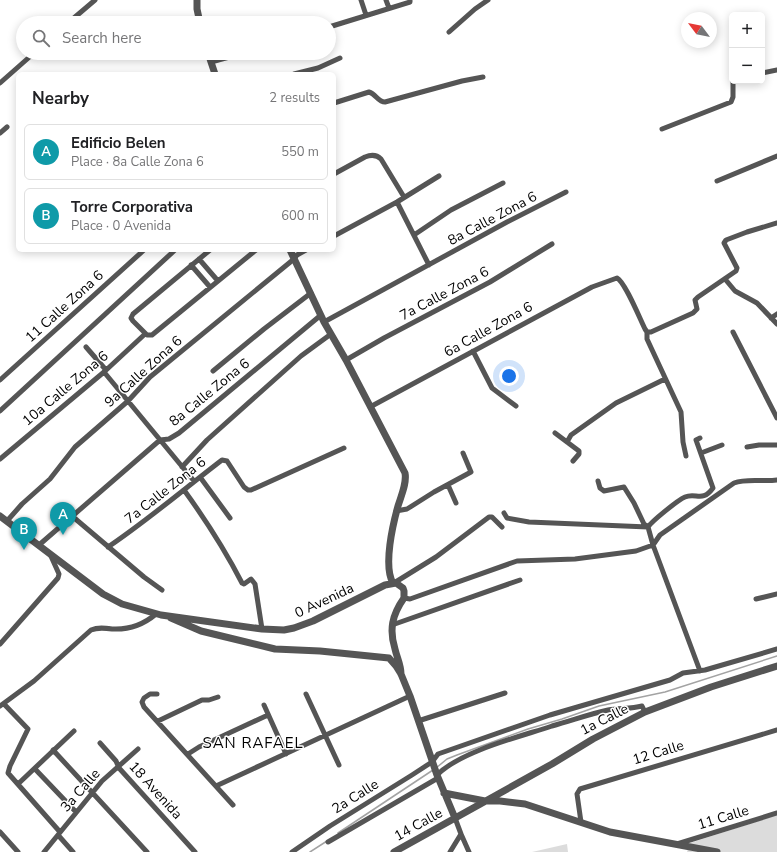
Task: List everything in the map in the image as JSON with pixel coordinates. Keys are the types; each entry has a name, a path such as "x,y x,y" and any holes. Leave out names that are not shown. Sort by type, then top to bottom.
{"street":[{"path":"76,16 95,0"},
{"path":"361,0 366,15"},
{"path":"386,0 389,8"},
{"path":"336,25 410,2 410,0"},
{"path":"449,32 475,9 488,0"},
{"path":"195,1 198,16"},
{"path":"336,60 340,58"},
{"path":"0,83 26,60"},
{"path":"214,72 211,62 218,60"},
{"path":"302,72 318,68 336,60"},
{"path":"765,72 777,70"},
{"path":"336,102 367,92 372,93 380,101 385,102 462,81 483,77"},
{"path":"662,128 731,102 733,97 733,84"},
{"path":"0,133 7,127"},
{"path":"336,173 364,157 373,155 376,156 381,159 404,197"},
{"path":"717,181 777,156"},
{"path":"336,235 397,202 439,176"},
{"path":"414,235 451,210 503,183"},
{"name":"8a Calle Zona 6","path":"39,545 160,440 169,439 179,433 322,318 429,265 507,222 566,192"},
{"path":"397,202 429,265"},
{"path":"686,456 683,442 682,414 648,339 648,332 693,313 697,307 695,300 735,273 737,269 724,244 726,240 777,223"},
{"name":"7a Calle Zona 6","path":"346,360 384,338 490,282 552,244"},
{"name":"11 Calle Zona 6","path":"0,380 142,252"},
{"path":"0,411 173,252"},
{"path":"147,335 133,321 132,315 208,252"},
{"name":"10a Calle Zona 6","path":"0,459 147,335 152,335 254,252"},
{"path":"291,252 322,318 346,360 403,468 406,477 396,511 392,532 389,561 390,576 393,583"},
{"name":"9a Calle Zona 6","path":"7,521 22,504 50,480 75,448 128,401 157,371 294,259 297,254 302,252"},
{"path":"199,259 218,281"},
{"path":"191,265 210,287"},
{"name":"6a Calle Zona 6","path":"370,407 592,286 613,279 618,279 626,289 645,329 648,332"},
{"path":"725,279 735,291 757,303 777,324"},
{"path":"213,371 311,293"},
{"path":"771,318 777,314"},
{"path":"733,332 777,418"},
{"path":"182,467 207,440 286,369 331,334"},
{"path":"86,347 194,481"},
{"path":"473,351 492,388 516,406"},
{"path":"567,442 571,435 616,403 665,379"},
{"path":"555,433 579,452 572,461"},
{"path":"504,513 507,518 529,522 648,527 684,498 692,496 702,497 713,489 714,486 696,440 700,438"},
{"path":"747,447 759,444 777,445"},
{"path":"701,453 722,445"},
{"name":"7a Calle Zona 6","path":"108,547 137,528 222,460 225,460 248,490 251,490 344,448"},
{"path":"396,511 407,509 471,472 463,452"},
{"path":"200,477 230,518"},
{"path":"393,583 398,584 403,588 404,598 410,598 517,561 575,559 636,551 653,545 660,535 734,483 743,480 777,480"},
{"path":"598,481 600,488 604,491 624,487 644,524 648,527 653,545 700,670"},
{"path":"448,485 456,503"},
{"path":"184,490 210,527 230,560 242,584 251,579 255,584 262,629"},
{"name":"0 Avenida","path":"0,516 103,594 115,601 135,609 159,615 262,629 284,630 305,625 385,585 393,583"},
{"path":"72,516 162,590"},
{"path":"393,583 436,558 489,517 492,517 502,527"},
{"path":"0,644 58,578 59,572 50,554"},
{"path":"392,625 520,580"},
{"path":"756,599 777,594"},
{"name":"0 Avenida","path":"401,674 400,664 391,636 392,625 397,610 404,598"},
{"path":"73,852 59,833 9,775 8,772 28,729 2,705 34,681 91,630 99,628 118,629 137,626 159,615"},
{"name":"0 Avenida","path":"159,615 201,632 275,650 320,651 386,657 392,660 401,674 410,696 432,762 455,818"},
{"name":"2a Calle","path":"292,852 432,762 438,754 550,715 670,680 683,673 706,670 777,649"},
{"name":"1a Calle","path":"455,818 561,759 593,739 645,712 711,686 777,666"},
{"path":"418,721 505,693"},
{"path":"157,694 145,697 142,702 144,707 233,805"},
{"path":"306,694 339,765"},
{"path":"216,786 410,696"},
{"path":"158,721 202,700 209,700 218,697"},
{"path":"264,705 286,754"},
{"path":"328,842 437,775 450,763 470,754 514,738 591,714 642,706 645,712"},
{"path":"188,754 199,747 268,715"},
{"name":"12 Calle","path":"581,822 577,794 580,789 777,730"},
{"path":"18,784 74,731"},
{"name":"18 Avenida","path":"100,743 116,761 119,767 195,852"},
{"name":"3a Calle","path":"44,852 102,781 138,748"},
{"path":"53,750 147,852"},
{"path":"35,769 76,812"},
{"path":"444,793 485,801 525,804 617,834 717,852"},
{"name":"11 Calle","path":"676,844 777,813"},
{"path":"455,818 468,852"},
{"name":"14 Calle","path":"394,852 455,818"},
{"path":"0,832 18,852"},
{"path":"450,852 461,834"}],"shaded area":[{"path":"777,815 777,852 687,852 690,843"},
{"path":"567,844 568,852 532,852"}],"waterway":[{"path":"436,768 447,759 528,729 599,706 665,692 777,656"},
{"path":"338,833 433,770"},
{"path":"310,852 327,841"}],"place":[{"name":"Edificio Belen","path":"63,535"},
{"name":"Torre Corporativa","path":"24,550"}],"district":[{"name":"SAN RAFAEL","path":"253,743"}]}
